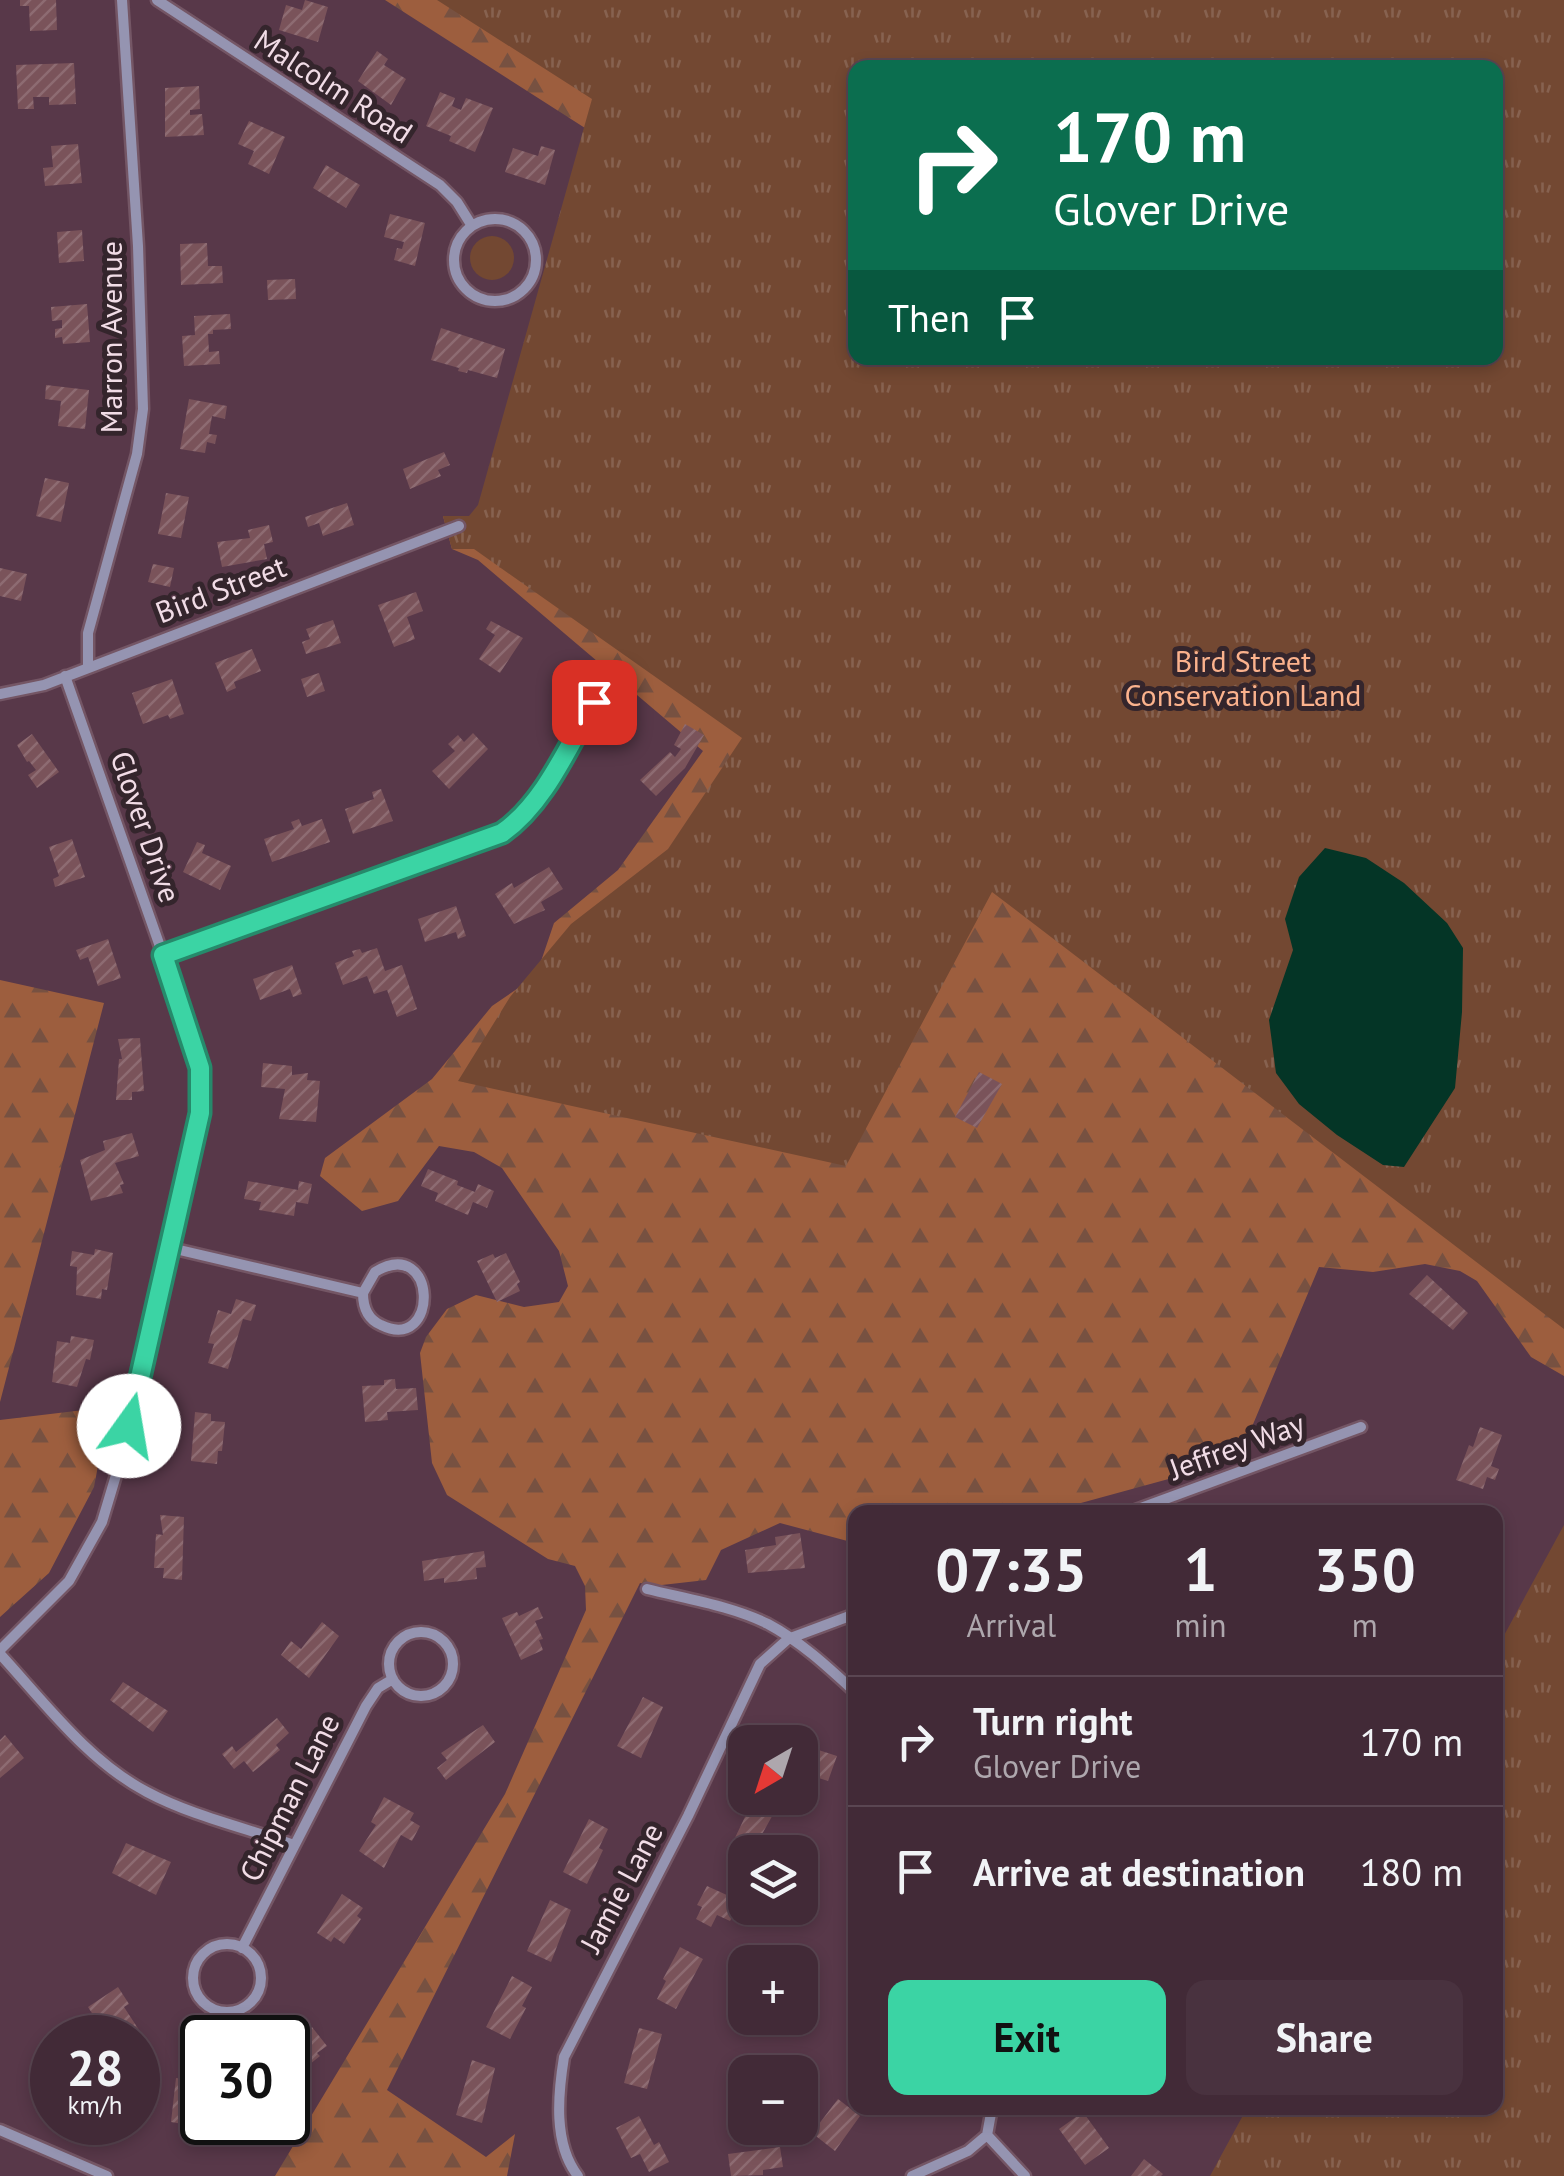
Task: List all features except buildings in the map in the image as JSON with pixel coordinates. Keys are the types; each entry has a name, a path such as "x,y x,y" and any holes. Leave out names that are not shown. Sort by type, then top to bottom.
{"street":[{"name":"Marron Avenue","path":"88,668 88,632 137,454 143,409 138,246 122,0"},
{"name":"Malcolm Road","path":"157,0 440,185 472,226"},
{"path":"500,220 513,224 532,244 535,271 519,294 492,302 469,292 460,282 455,271 456,246 472,226 500,220"},
{"name":"Bird Street","path":"0,694 38,686 88,668 459,526"},
{"name":"Glover Drive","path":"0,1652 69,1581 102,1522 117,1475 171,1248 197,1135 202,1092 193,1040 65,676"},
{"path":"163,955 502,833 538,797 594,702"},
{"path":"171,1248 363,1293"},
{"path":"398,1266 410,1269 419,1278 426,1301 414,1322 403,1328 390,1328 369,1316 363,1293 375,1272 398,1266"},
{"name":"Jeffrey Way","path":"1149,1505 1360,1428"},
{"path":"647,1590 734,1611 770,1625 824,1662 848,1685"},
{"path":"788,1638 848,1617"},
{"name":"Chipman Lane","path":"430,1633 450,1649 452,1674 436,1693 412,1695 393,1680 390,1655 406,1636 430,1633"},
{"name":"Jamie Lane","path":"572,2174 562,2138 558,2090 564,2057 688,1816 760,1664 788,1638"},
{"path":"0,1652 87,1747 127,1780 167,1801 294,1845"},
{"name":"Chipman Lane","path":"242,1948 366,1706 378,1688 393,1680"},
{"path":"216,1946 242,1948 259,1968 257,1994 238,2010 224,2012 212,2008 195,1989 197,1963 216,1946"},
{"path":"912,2176 968,2152 987,2135 991,2115"},
{"path":"0,2130 107,2176"},
{"path":"987,2135 1025,2176"}],"green space":[{"name":"Bird Street Conservation Land","path":"385,0 1564,0 1564,1376 1531,1357 1477,1281 1460,1271 1425,1264 1373,1272 1319,1267 1238,1460 1074,1505 848,1505 848,1541 780,1523 721,1550 706,1580 653,1586 640,1583 387,2090 486,2157 515,2134 507,2176 275,2176 294,2145 310,2145 310,2118 505,1794 586,1610 585,1586 575,1566 548,1559 447,1495 432,1463 420,1353 426,1337 447,1309 476,1295 524,1307 559,1302 568,1286 559,1251 502,1168 474,1152 439,1146 398,1201 362,1211 320,1176 325,1158 432,1079 492,1006 536,976 554,923 618,870 703,751 478,560 452,549 443,516 476,525 585,128"},
{"name":"Bird Street Conservation Land","path":"437,0 1564,0 1564,1329 992,892 846,1166 458,1081 510,997 571,924 668,849 742,738 474,549 452,549 443,516 469,516 478,505 592,99"},
{"path":"492,236 508,242 514,258 508,274 492,280 476,274 470,258 476,242"},
{"path":"0,980 104,1003 0,1402"},
{"path":"109,1407 94,1487 49,1573 0,1617 0,1420"},
{"path":"1564,1525 1564,2176 1210,2176 1243,2115 1503,2115 1503,1637"}],"shaded area":[{"path":"1325,848 1366,858 1404,883 1447,923 1463,948 1455,1088 1404,1167 1383,1165 1337,1135 1299,1104 1276,1073 1269,1020 1293,950 1285,919 1299,877"}],"route":[{"path":"129,1426 197,1135 202,1092 193,1040 163,955 502,833 538,797 594,702"}]}
